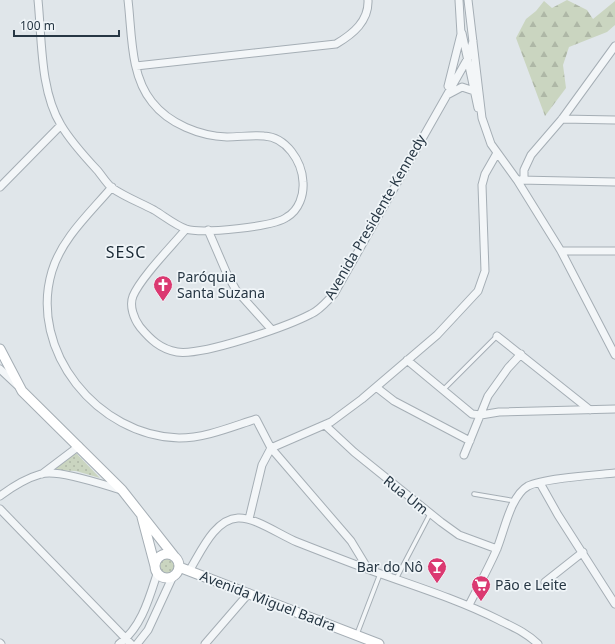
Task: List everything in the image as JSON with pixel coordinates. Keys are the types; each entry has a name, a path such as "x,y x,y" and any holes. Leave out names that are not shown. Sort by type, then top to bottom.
{"main road":[{"path":"0,349 22,391 122,490 142,514 179,563 179,567 173,576 166,578 156,571 142,514"},
{"path":"156,571 156,560 162,554 170,554 174,556"},
{"name":"Avenida Miguel Badra","path":"179,567 379,644"}],"street":[{"path":"38,0 43,57 49,99 61,125 81,152 112,187 186,229 208,230 264,225 287,218 296,209 302,196 302,170 297,158 278,140 265,136 241,137 214,135 193,130 173,121 152,102 143,86 136,66 128,0"},
{"path":"136,66 336,44 349,36 361,25 367,14 368,0"},
{"path":"459,0 461,26 474,90 491,144 496,152 521,180 561,251 615,355"},
{"path":"468,0 482,118"},
{"name":"Avenida Presidente Kennedy","path":"446,96 457,55 461,26"},
{"name":"Avenida Presidente Kennedy","path":"186,229 145,278 131,301 135,319 151,341 169,350 186,353 235,342 272,330 312,314 334,294 468,58 473,41"},
{"path":"521,180 526,163 531,155 562,119 612,54 615,46"},
{"path":"457,55 468,58"},
{"path":"468,58 477,79"},
{"path":"446,96 462,87 474,90"},
{"path":"562,119 615,120"},
{"path":"0,187 61,125"},
{"path":"249,519 262,465 271,448 325,425 376,388 438,335 469,301 482,282 485,263 482,185 485,174 496,152"},
{"path":"521,180 615,182"},
{"path":"112,187 64,244 52,271 47,298 50,325 59,358 75,383 93,404 126,425 143,431 173,437 196,437 256,419 271,448 351,542 368,569"},
{"path":"208,230 227,274 236,290 272,330"},
{"path":"561,251 615,251"},
{"path":"498,336 590,410"},
{"path":"464,455 488,396 521,354"},
{"path":"407,360 468,412 481,415 499,412 615,409"},
{"path":"0,368 22,391"},
{"path":"376,388 397,403 470,441"},
{"name":"Rua Um","path":"325,425 354,452 430,514 459,534 497,549"},
{"path":"0,496 19,484 42,474 79,446"},
{"path":"469,605 497,549 515,500 521,491 529,486 540,483 615,473"},
{"path":"42,474 89,480 122,490"},
{"path":"540,483 558,515 615,604"},
{"path":"0,509 128,642"},
{"path":"189,571 218,527 226,521 238,518 249,519 292,540 380,574 469,605 512,626 536,644"},
{"path":"545,582 583,552"},
{"path":"128,642 143,613 156,571"},
{"path":"137,644 148,630 173,576"},
{"path":"206,644 249,593"},
{"path":"119,644 128,642"}],"lane":[{"path":"442,391 498,336"},
{"path":"474,494 515,500"},
{"path":"396,579 430,514"},
{"path":"357,635 380,574"}],"green space":[{"path":"567,0 587,10 593,19 615,1 615,25 607,32 569,47 563,65 566,88 545,116 516,38 526,19 536,11 544,1 552,8"},
{"path":"76,453 100,478 76,471 53,470"},
{"path":"167,558 173,560 175,566 173,572 167,574 161,572 159,566 161,560"}],"place":[{"name":"Paróquia Santa Suzana","path":"163,302"},
{"name":"Bar do Nô","path":"437,584"},
{"name":"Pão e Leite","path":"481,602"}],"district":[{"name":"SESC","path":"126,252"}]}
